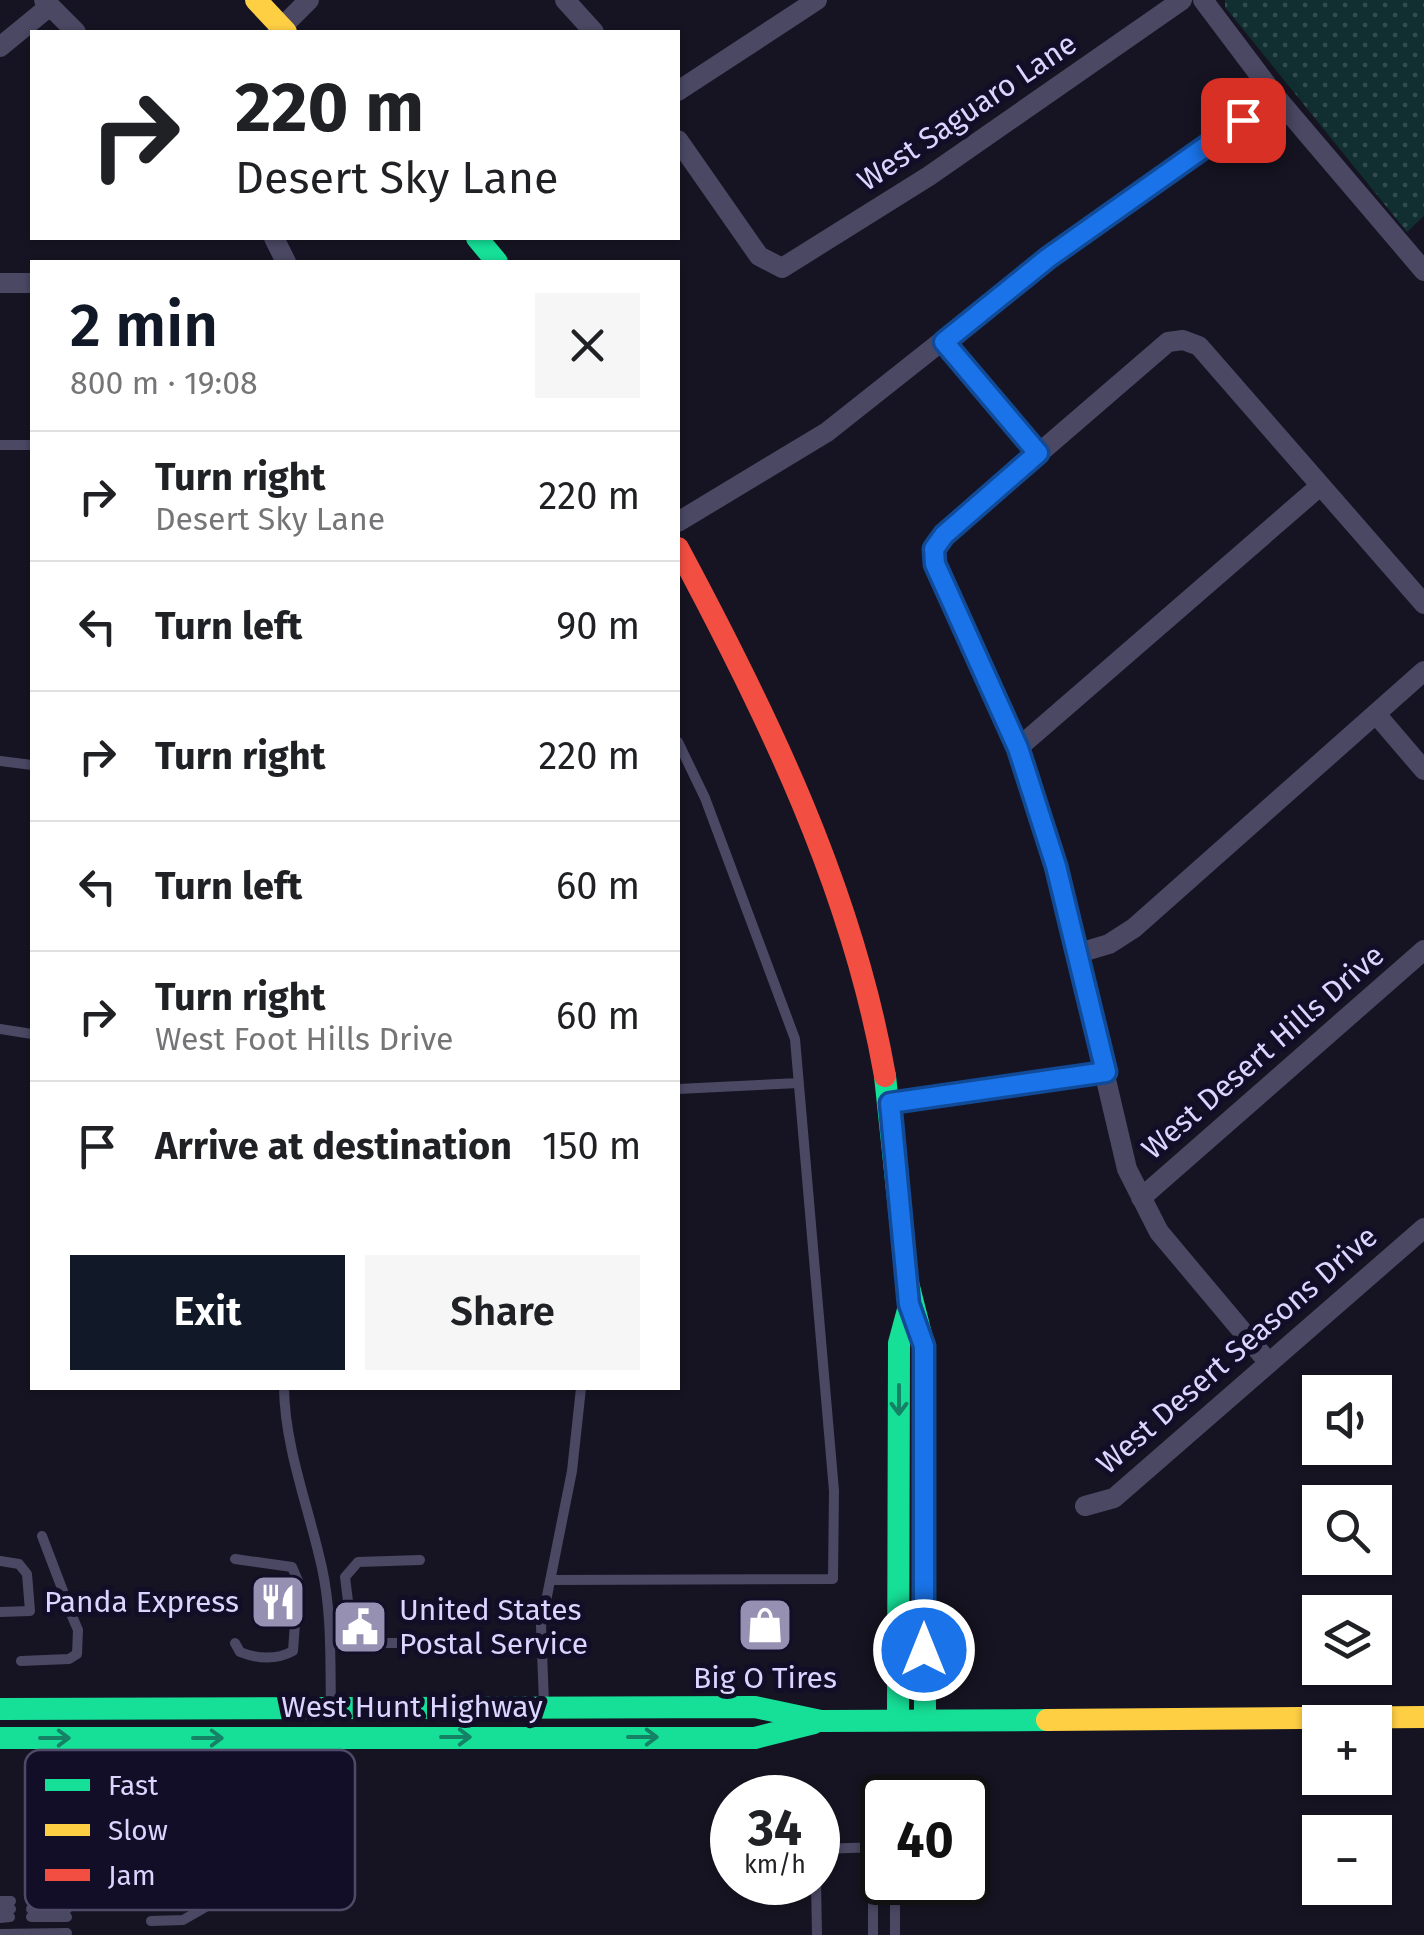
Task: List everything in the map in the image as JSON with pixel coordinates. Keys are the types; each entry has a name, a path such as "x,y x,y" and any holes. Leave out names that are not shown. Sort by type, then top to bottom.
{"main road":[{"path":"256,0 280,30"},
{"path":"479,240 495,260"},
{"path":"680,552 774,728 818,836 870,1008 890,1103 909,1304 924,1346 925,1718"},
{"path":"898,1719 899,1343 909,1304"},
{"path":"544,1708 546,1737"},
{"name":"West Hunt Highway","path":"0,1709 755,1708 821,1721 1424,1716"},
{"name":"West Hunt Highway","path":"0,1738 755,1738 821,1721"}],"street":[{"path":"282,30 309,0"},
{"path":"565,0 592,30"},
{"path":"680,90 817,0"},
{"name":"West Saguaro Lane","path":"680,143 759,256 782,268 929,176 1182,0"},
{"path":"1203,0 1276,97 1424,271"},
{"path":"0,47 47,3 74,30"},
{"path":"680,521 827,432 1048,258 1276,97"},
{"path":"0,283 30,283"},
{"path":"1270,1363 1180,1260 1128,1170 1080,953 1018,748 935,564 934,549 1168,342 1183,340 1199,346 1424,604"},
{"path":"944,342 1038,453"},
{"path":"1018,748 1320,486"},
{"path":"1080,953 1109,944 1134,928 1424,671"},
{"path":"1376,714 1424,770"},
{"name":"West Desert Hills Drive","path":"1142,1198 1424,950"},
{"path":"890,1103 1106,1072"},
{"name":"West Desert Seasons Drive","path":"1084,1506 1114,1498 1424,1228"}],"lane":[{"path":"0,446 30,445"},
{"path":"550,1580 833,1579 834,1491 795,1039 706,798 680,746"},
{"path":"0,761 30,765"},
{"path":"0,1029 30,1034"},
{"path":"680,1088 799,1084"},
{"path":"284,1390 297,1474 322,1569 330,1620 331,1708"},
{"path":"544,1708 541,1626 572,1471 581,1390"},
{"path":"21,1661 69,1660 78,1654 78,1630 42,1536"},
{"path":"235,1559 284,1562 292,1567 298,1581 297,1645 293,1652 253,1657 240,1652 235,1643"},
{"path":"420,1560 358,1562 345,1578 352,1633 360,1643 421,1643"},
{"path":"0,1562 19,1564 27,1574 30,1611 0,1612"},
{"path":"816,1905 817,1935"},
{"path":"874,1935 875,1905"},
{"path":"895,1905 895,1935"},
{"path":"151,1921 183,1920 200,1910"},
{"path":"67,1917 31,1914 67,1917"},
{"path":"5,1916 67,1917"}],"green space":[{"path":"1225,0 1424,0 1424,216 1407,232 1225,7"}],"traffic: fast":[{"path":"479,240 495,260"},
{"path":"885,1076 906,1275 924,1346 925,1718"},
{"path":"898,1719 899,1343 909,1306"},
{"path":"0,1709 755,1707 821,1721 1047,1720"},
{"path":"0,1738 755,1738 814,1723"}],"traffic: slow":[{"path":"256,0 284,30"},
{"path":"1047,1720 1424,1717"}],"traffic: jam":[{"path":"680,552 774,738 828,870 870,1006 885,1076"}],"place":[{"name":"Panda Express","path":"278,1602"},
{"name":"Big O Tires","path":"765,1625"},
{"name":"United States Postal Service","path":"360,1627"}],"route":[{"path":"924,1650 924,1346 909,1304 890,1103 920,1102 1106,1072 1080,953 1018,748 935,564 934,549 944,535 1038,453 944,342 1048,258 1243,120"}]}
